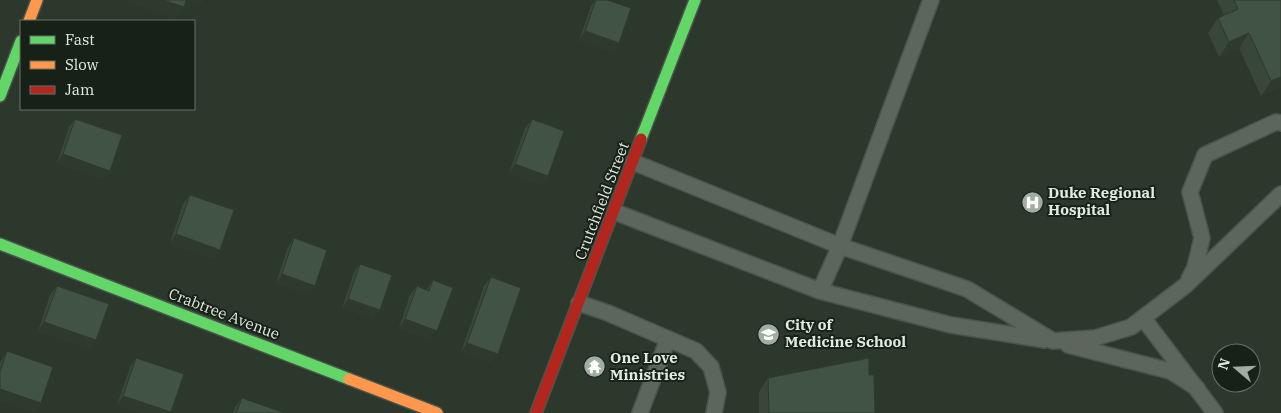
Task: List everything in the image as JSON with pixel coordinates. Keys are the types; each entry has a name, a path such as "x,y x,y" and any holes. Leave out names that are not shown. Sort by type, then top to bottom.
{"street":[{"path":"29,20 37,0"},
{"name":"Crutchfield Street","path":"536,413 615,212 695,0"},
{"path":"0,96 20,44"},
{"name":"Crabtree Avenue","path":"0,244 437,413"}],"lane":[{"path":"820,290 840,246 931,0"},
{"path":"1186,284 1195,267 1202,238 1190,192 1206,155 1276,122 1281,123"},
{"path":"633,162 840,246 967,289 1052,341 1095,338 1131,327 1186,284 1281,194"},
{"path":"615,212 820,290 951,325 1052,341 1170,371 1197,388"},
{"path":"579,303 608,313 696,351 711,367 718,392 714,413"},
{"path":"1143,318 1216,413"},
{"path":"640,413 668,339"}],"building":[{"path":"163,0 186,0 184,7"},
{"path":"596,0 607,0 631,8 619,43 585,31"},
{"path":"1234,0 1281,0 1281,77 1271,81 1249,33 1229,42 1218,18 1238,9"},
{"path":"75,119 122,135 110,171 63,154"},
{"path":"532,119 564,131 548,176 515,164"},
{"path":"190,195 234,210 220,250 176,234"},
{"path":"294,238 327,250 315,286 282,274"},
{"path":"360,264 392,275 380,310 348,299"},
{"path":"491,277 521,288 498,354 467,343"},
{"path":"433,280 453,288 437,331 405,319 417,286 429,291"},
{"path":"57,286 109,304 96,340 44,322"},
{"path":"7,351 53,367 41,403 0,389 0,372"},
{"path":"136,358 184,374 171,412 123,396"},
{"path":"869,358 869,375 874,375 875,413 769,413 768,378"},
{"path":"242,398 282,412 282,413 236,413"}],"traffic: fast":[{"path":"641,139 695,0"},
{"path":"0,96 20,44"},
{"path":"0,244 349,379"}],"traffic: slow":[{"path":"29,20 37,0"},
{"path":"349,379 437,413"}],"traffic: jam":[{"path":"536,413 641,139"}],"place":[{"name":"Duke Regional Hospital","path":"1032,202"},
{"name":"City of Medicine School","path":"769,334"},
{"name":"One Love Ministries","path":"594,367"}]}
